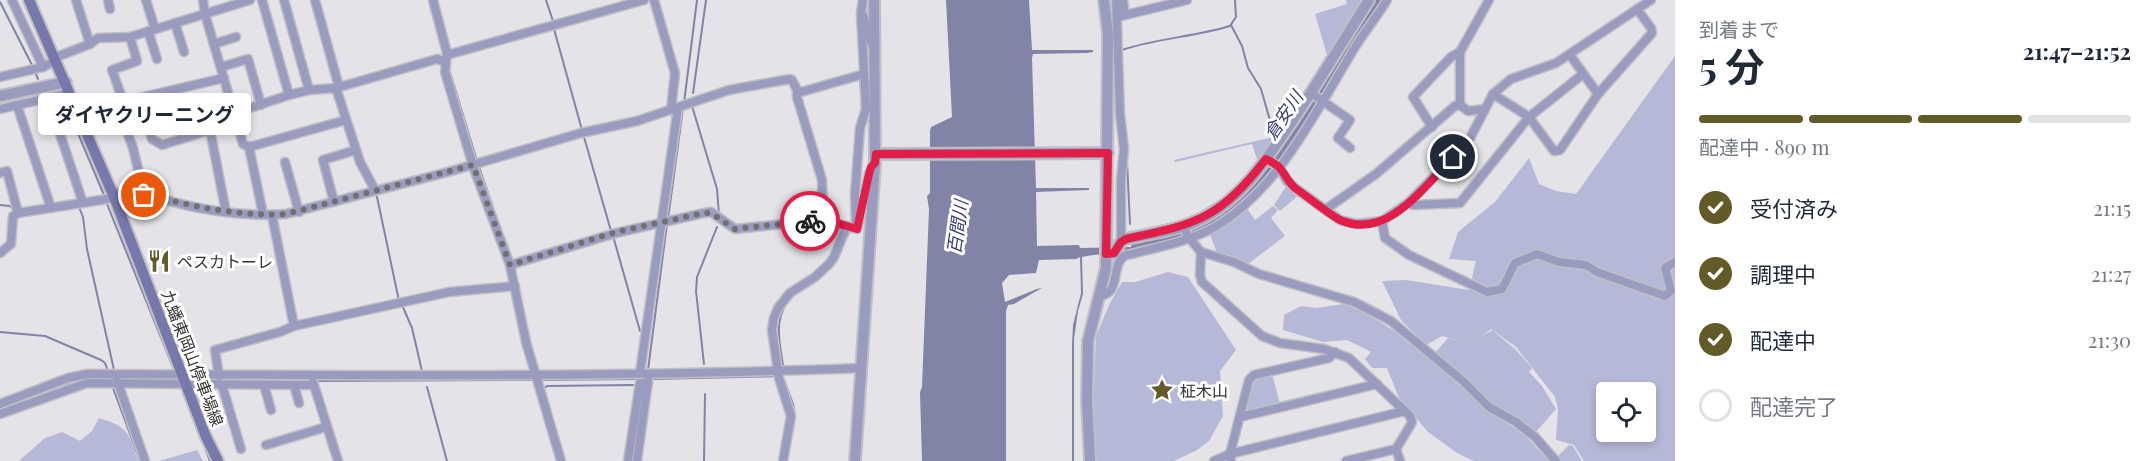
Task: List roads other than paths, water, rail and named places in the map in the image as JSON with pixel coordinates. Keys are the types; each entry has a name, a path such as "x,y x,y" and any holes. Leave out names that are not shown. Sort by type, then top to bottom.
{"main road":[{"name":"九蟠東岡山停車場線","path":"29,0 113,195 184,382 218,461"}],"street":[{"path":"12,0 43,67"},
{"path":"76,0 90,44"},
{"path":"146,0 157,59"},
{"path":"203,0 243,144 249,147 346,120"},
{"path":"262,0 289,95"},
{"path":"284,0 309,90"},
{"path":"315,0 346,120 360,162 376,190"},
{"path":"433,0 446,58 445,72 473,165 510,265 519,314 561,461"},
{"path":"149,129 152,139 162,144 210,130 261,105 289,95 337,87 446,58 644,0"},
{"path":"637,461 663,221 679,107 675,73 654,0"},
{"path":"852,227 860,128 866,109 861,75 863,0"},
{"path":"855,461 876,159 874,0"},
{"path":"1090,461 1087,401 1088,341 1105,279 1106,254 1102,153 1108,34 1104,0"},
{"path":"1116,0 1121,16"},
{"path":"1121,242 1121,180 1124,149 1120,114 1123,0"},
{"path":"1121,16 1187,0"},
{"path":"1099,296 1106,295 1112,290 1118,262 1124,256 1193,237 1232,216 1253,198 1279,167 1369,0"},
{"path":"1106,254 1114,253 1121,242 1126,239 1183,226 1206,217 1228,202 1268,160 1318,97 1387,0"},
{"path":"1460,105 1460,52 1489,0"},
{"path":"1268,160 1279,167 1287,181 1340,220 1357,224 1382,221 1408,203 1468,142 1493,94 1510,79 1541,70 1570,55 1651,0"},
{"path":"0,78 43,67 98,38 130,37 245,1"},
{"path":"1493,94 1529,117 1554,151 1560,150 1598,94 1652,33 1651,28 1637,9"},
{"path":"861,13 866,19 871,44 875,46"},
{"path":"175,23 184,52"},
{"path":"121,95 112,70 136,61 130,37"},
{"path":"214,44 236,37"},
{"path":"1432,127 1413,97 1451,57 1460,52"},
{"path":"1570,55 1598,94"},
{"path":"221,67 248,59 261,105"},
{"path":"1408,203 1413,205 1460,203 1529,117 1583,74"},
{"path":"797,90 801,92 861,75"},
{"path":"143,98 224,78"},
{"path":"0,254 10,244 13,216 18,213 107,200 113,195 131,192 208,210 267,215 299,212 581,133 637,121 729,90 790,79 797,90 822,180 823,220"},
{"path":"0,96 66,82"},
{"path":"0,109 70,93"},
{"path":"1318,97 1350,120 1338,138 1350,148"},
{"path":"48,98 83,203"},
{"path":"17,105 51,208"},
{"path":"1460,105 1468,111 1485,109"},
{"path":"1326,209 1376,174 1455,106 1460,105"},
{"path":"180,123 183,138"},
{"path":"125,126 133,148 144,195"},
{"path":"210,130 226,212"},
{"path":"249,147 294,326"},
{"path":"334,202 323,160 356,150"},
{"path":"783,461 791,416 778,374 772,330 778,308 790,293 815,277 829,264 852,227 860,219 869,174 876,159 889,154 1102,153"},
{"path":"285,162 299,212"},
{"path":"0,173 7,171 18,213"},
{"path":"510,265 568,246 663,221 711,213 735,229 823,220 852,227"},
{"path":"1382,221 1385,238 1409,255 1487,292 1502,289 1515,263 1537,254 1558,262 1586,265 1597,272 1665,296 1671,291 1665,268 1675,262"},
{"path":"1183,226 1202,252 1200,275 1202,282 1262,336 1280,343 1335,352 1358,364 1410,416 1412,422 1396,449 1346,461"},
{"path":"1202,252 1234,262 1259,274 1354,302 1391,321 1464,382 1489,407 1516,422 1535,437 1556,461"},
{"path":"219,376 215,350 294,326 400,302 449,292 515,286"},
{"path":"1231,457 1249,380 1254,375 1329,358 1335,352"},
{"path":"184,382 219,376 313,380 645,377 778,374 860,368"},
{"path":"628,461 640,383 645,377"},
{"path":"117,379 145,461"},
{"path":"0,414 12,405 80,384 117,379 222,385 294,385 313,380"},
{"path":"313,380 338,461"},
{"path":"1240,417 1377,384"},
{"path":"222,385 241,449"},
{"path":"264,385 271,410"},
{"path":"294,385 299,403"},
{"path":"0,404 12,405"},
{"path":"1214,461 1405,411"},
{"path":"266,445 326,427"},
{"path":"1396,449 1400,461"}],"water":[{"name":"百間川","path":"946,0 1029,0 1032,50 1093,50 1087,53 1033,54 1032,58 1036,188 1089,188 1089,190 1036,192 1037,246 1079,245 1080,248 1131,247 1137,241 1144,241 1225,209 1374,0 1382,0 1280,159 1233,210 1193,234 1169,242 1127,253 1082,257 1083,294 1074,339 1074,461 1072,461 1072,344 1073,325 1081,293 1080,257 1039,260 1036,273 1009,275 1002,283 1005,302 1042,288 1008,305 1006,311 1006,461 922,461 920,392 929,209 927,196 930,193 930,131 931,127 952,117"}],"waterway":[{"path":"546,0 553,21"},
{"path":"684,103 697,0"},
{"path":"693,93 706,0"},
{"path":"1122,50 1230,26 1236,17 1235,0"},
{"path":"0,2 33,67"},
{"path":"20,8 46,63"},
{"path":"1121,21 1122,69"},
{"name":"倉安川","path":"1231,25 1242,46 1248,68 1261,89 1275,138"},
{"path":"554,29 582,130"},
{"path":"449,69 477,161"},
{"path":"35,72 38,79"},
{"path":"857,126 862,107 860,78"},
{"path":"63,98 104,195"},
{"path":"692,106 717,189 719,215"},
{"path":"668,219 683,108"},
{"path":"665,171 673,113"},
{"path":"584,137 611,231"},
{"path":"1127,161 1130,224"},
{"path":"479,167 493,207"},
{"path":"376,192 399,301"},
{"path":"1144,230 1182,221 1227,196"},
{"path":"107,204 174,370"},
{"path":"0,205 10,206 14,210"},
{"path":"79,207 83,217 87,249 114,370"},
{"path":"648,370 667,224"},
{"path":"704,364 696,291 697,277 717,227"},
{"path":"843,245 850,231"},
{"path":"613,236 640,331 643,332"},
{"path":"1195,237 1202,247"},
{"path":"783,365 779,326 786,304"},
{"path":"402,305 412,328 422,371"},
{"path":"527,328 530,340"},
{"path":"0,332 45,336 101,360 108,371"},
{"path":"654,379 783,376"},
{"path":"783,377 795,416 789,450"},
{"path":"36,397 68,384 96,378"},
{"path":"101,378 113,379"},
{"path":"539,380 641,379"},
{"path":"314,381 533,380"},
{"path":"550,409 544,388 547,386 633,385"},
{"path":"181,386 210,461"},
{"path":"427,387 447,461"},
{"path":"113,388 140,461"},
{"path":"704,461 705,394"},
{"path":"0,409 13,405"}],"place":[{"name":"ダイヤクリーニング","path":"144,195"},
{"name":"ペスカトーレ","path":"159,261"},
{"name":"柾木山","path":"1162,390"}]}
